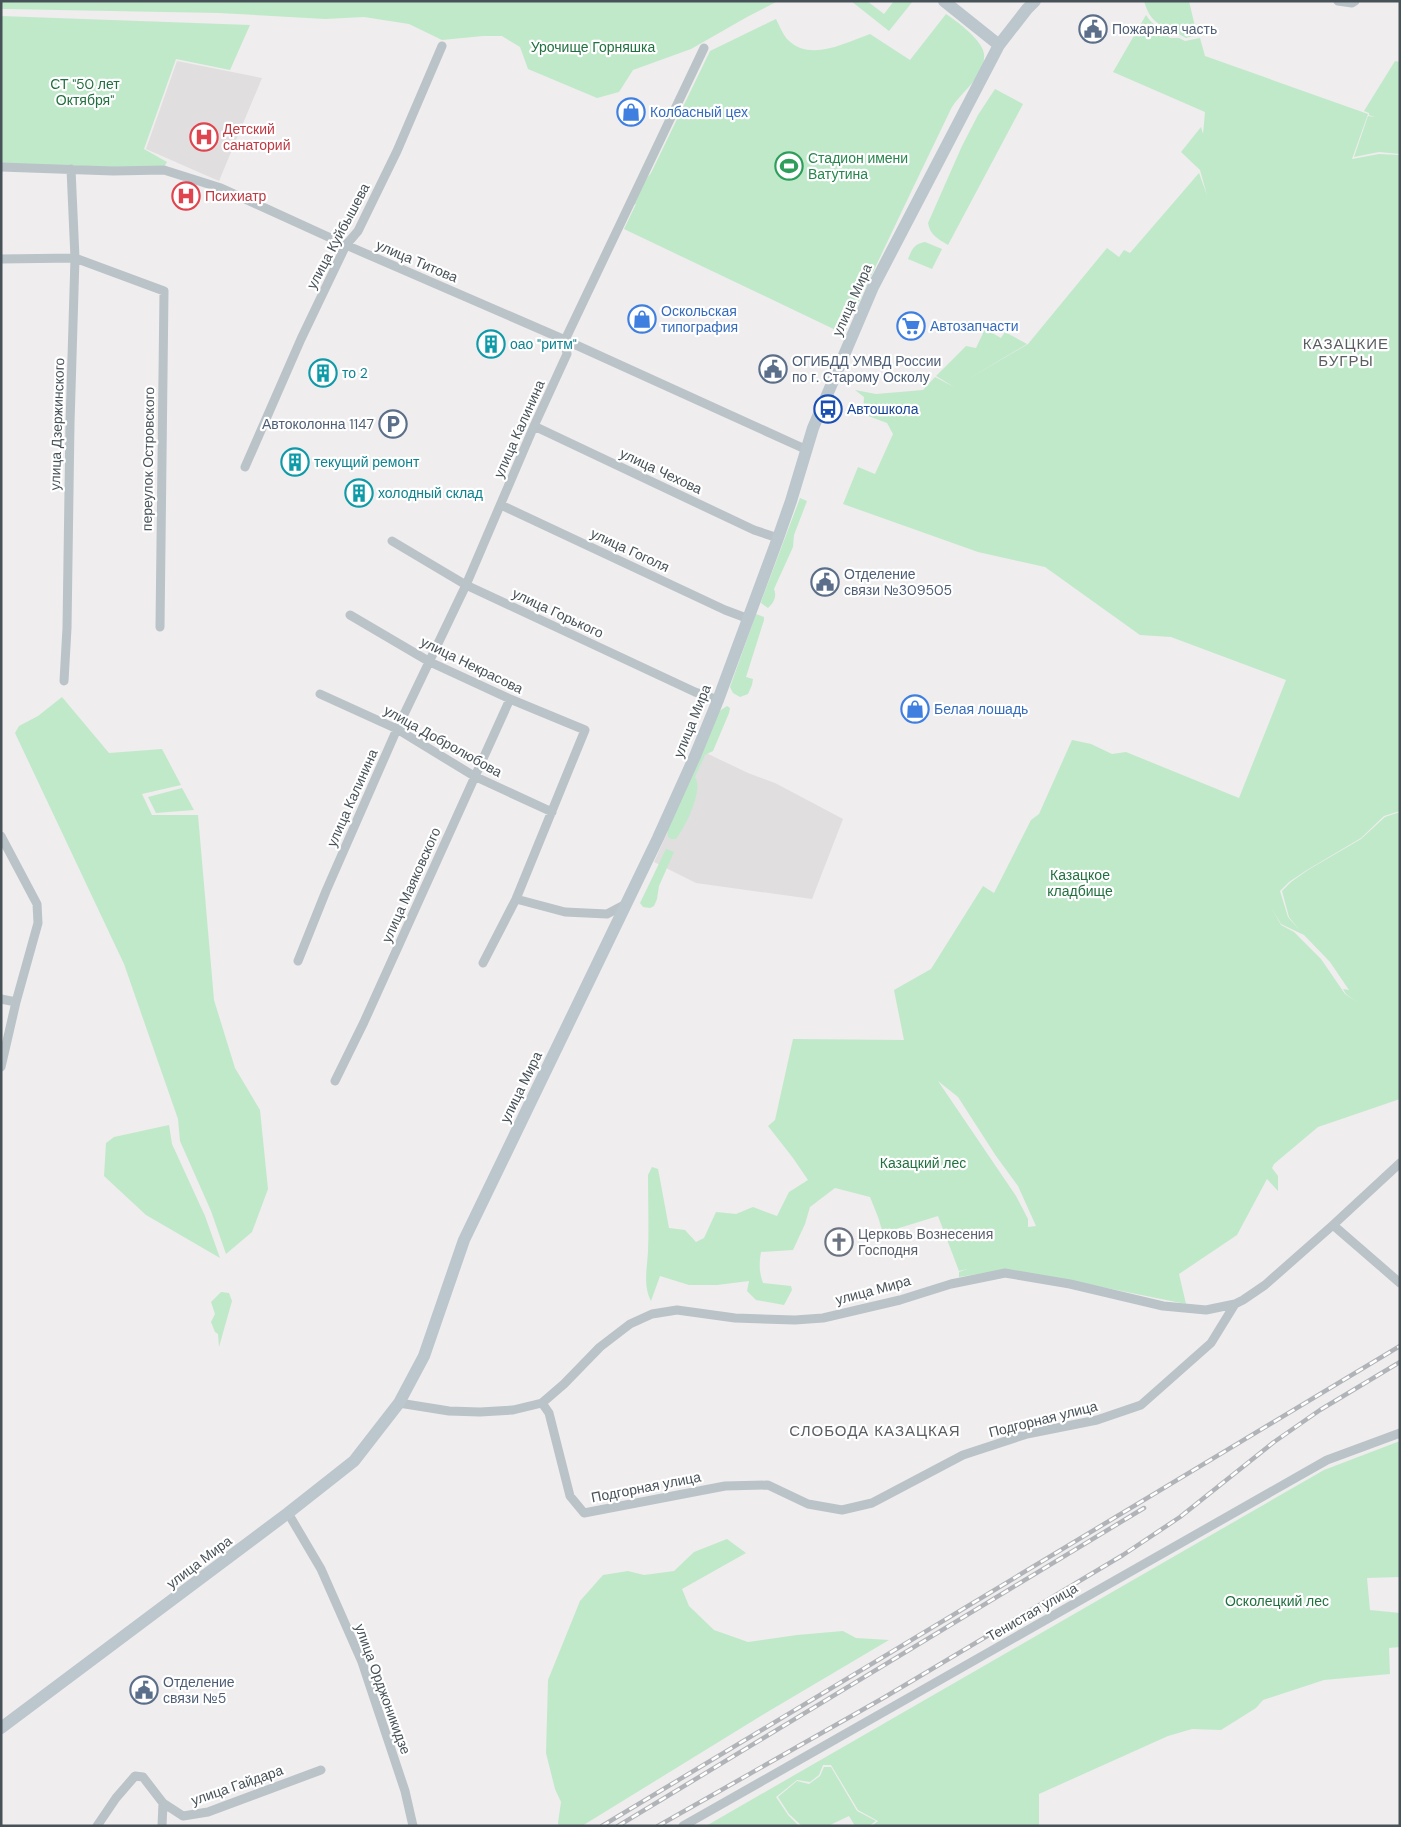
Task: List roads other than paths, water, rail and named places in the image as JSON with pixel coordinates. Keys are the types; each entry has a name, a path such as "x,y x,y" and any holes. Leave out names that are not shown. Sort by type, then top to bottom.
{"main road":[{"path":"944,1 999,45"},
{"name":"улица Мира","path":"1,1728 288,1513 354,1461 399,1403 424,1356 464,1240 626,904 682,784 718,700 778,538 813,428 873,287 999,45 1035,1"}],"street":[{"path":"1338,1 1352,3 1355,1"},
{"name":"улица Куйбышева","path":"245,466 346,245 358,231 396,151 442,46"},
{"name":"улица Калинина","path":"298,961 326,891 397,728 466,585 567,354 565,340 704,48"},
{"name":"улица Титова","path":"1,167 113,171 164,170 221,188 806,449"},
{"name":"улица Дзержинского","path":"64,681 67,628 75,258 71,168"},
{"path":"1,258 75,258"},
{"name":"переулок Островского","path":"75,258 164,291 160,627"},
{"name":"улица Чехова","path":"534,426 754,530 778,538"},
{"name":"улица Гоголя","path":"501,504 716,606 748,619"},
{"name":"улица Горького","path":"392,541 466,585 696,692 718,700"},
{"name":"улица Некрасова","path":"350,615 430,662 510,699 585,730 552,812"},
{"name":"улица Добролюбова","path":"320,694 397,728 474,776 552,812"},
{"name":"улица Маяковского","path":"335,1081 364,1022 510,699"},
{"path":"483,963 516,899 552,812"},
{"path":"1,836 5,847 37,904 38,923 16,1002 1,1067"},
{"path":"516,899 565,912 607,914 626,904"},
{"path":"1,999 16,1002"},
{"name":"Подгорная улица","path":"542,1403 549,1413 570,1496 584,1513 726,1486 751,1485 768,1485 808,1504 842,1510 872,1503 964,1455 1026,1434 1097,1420 1141,1405 1211,1343 1235,1304 1264,1285 1400,1163"},
{"path":"1333,1225 1400,1282"},
{"name":"улица Мира","path":"399,1403 449,1412 513,1410 542,1403 564,1384 600,1347 630,1324 652,1314 677,1310 735,1318 795,1320 822,1318 900,1300 950,1284 1005,1273 1070,1284 1164,1306 1206,1310 1235,1304"},
{"name":"Тенистая улица","path":"683,1826 1327,1460 1400,1433"},
{"name":"улица Орджоникидзе","path":"288,1513 321,1569 362,1662 405,1791 413,1826"},
{"name":"улица Гайдара","path":"97,1826 116,1798 135,1776 143,1778 163,1802 183,1816 208,1812 322,1770"},
{"path":"162,1826 163,1802"}],"railway":[{"path":"602,1826 1400,1346"},
{"path":"658,1826 885,1697 1123,1555 1180,1517 1274,1442 1320,1410 1400,1362"},
{"path":"618,1826 1144,1508"}],"place":[{"name":"Пожарная часть","path":"1093,29"},
{"name":"Колбасный цех","path":"631,112"},
{"name":"Детский санаторий","path":"204,137"},
{"name":"Стадион имени Ватутина","path":"789,166"},
{"name":"Психиатр","path":"186,196"},
{"name":"Оскольская типография","path":"642,319"},
{"name":"Автозапчасти","path":"911,326"},
{"name":"оао \"ритм\"","path":"491,344"},
{"name":"ОГИБДД УМВД России по г. Старому Осколу","path":"773,369"},
{"name":"то 2","path":"323,373"},
{"name":"Автошкола","path":"828,409"},
{"name":"Автоколонна 1147","path":"393,424"},
{"name":"текущий ремонт","path":"295,462"},
{"name":"холодный склад","path":"359,493"},
{"name":"Отделение связи №309505","path":"825,582"},
{"name":"Белая лошадь","path":"915,709"},
{"name":"Церковь Вознесения Господня","path":"839,1242"},
{"name":"Отделение связи №5","path":"144,1690"}],"district":[{"name":"КАЗАЦКИЕ БУГРЫ","path":"1346,352"},
{"name":"СЛОБОДА КАЗАЦКАЯ","path":"875,1431"}],"park label":[{"name":"Урочище Горняшка","path":"593,47"},
{"name":"СТ \"50 лет Октября\"","path":"85,92"},
{"name":"Казацкое кладбище","path":"1080,884"},
{"name":"Казацкий лес","path":"923,1163"},
{"name":"Осколецкий лес","path":"1277,1601"}]}
